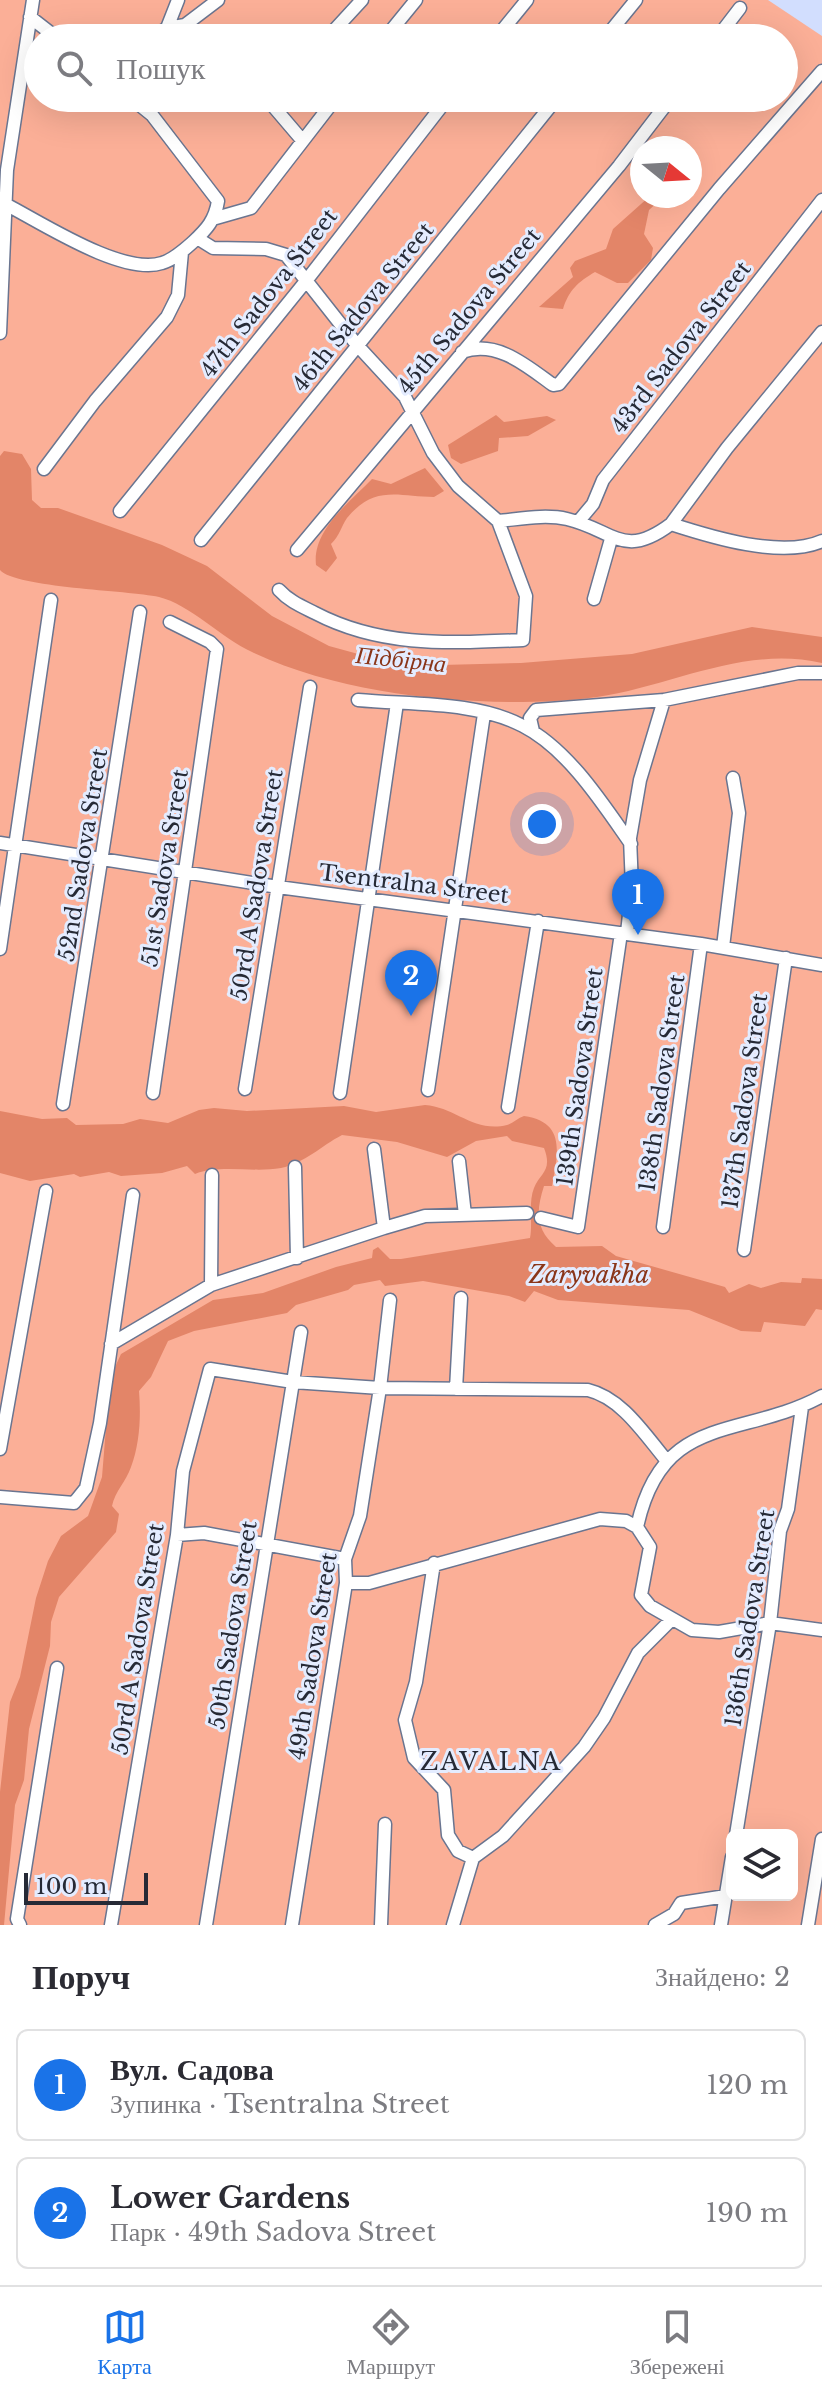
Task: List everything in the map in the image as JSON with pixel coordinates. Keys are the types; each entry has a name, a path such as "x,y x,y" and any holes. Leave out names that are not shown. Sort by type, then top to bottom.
{"street":[{"path":"25,0 30,17 39,24"},
{"path":"29,24 33,0"},
{"path":"169,24 178,0"},
{"path":"186,24 218,0"},
{"path":"340,24 362,0"},
{"path":"396,24 416,0"},
{"path":"507,24 527,0"},
{"path":"616,24 636,0"},
{"path":"728,24 740,8"},
{"path":"0,333 7,170 24,57"},
{"path":"798,98 822,71"},
{"path":"148,112 194,165 218,201 216,218"},
{"path":"278,112 302,140"},
{"path":"7,205 84,245 126,261 143,265 163,263 182,252 216,218 251,208 325,112"},
{"name":"47th Sadova Street","path":"120,511 306,281 437,112"},
{"name":"46th Sadova Street","path":"201,540 546,112"},
{"name":"45th Sadova Street","path":"297,550 619,166 660,112"},
{"path":"461,352 497,351 514,358 553,385 559,384 786,112"},
{"name":"43rd Sadova Street","path":"578,522 593,504 603,480 822,200"},
{"path":"197,238 213,248 266,249 286,255 412,410 433,453 458,486 498,521 526,596 523,640 426,644 380,638 325,618 287,599 279,590"},
{"path":"44,469 95,401 167,317 178,295 182,252"},
{"path":"498,521 553,518 578,522 611,539 640,543 671,524 727,448 822,332"},
{"path":"671,524 738,545 810,545 822,541"},
{"path":"594,599 611,539"},
{"path":"0,949 51,600"},
{"name":"52nd Sadova Street","path":"63,1104 140,612"},
{"name":"51st Sadova Street","path":"153,1093 217,649 210,642 170,622"},
{"path":"529,729 530,718 536,710 664,700 798,673 822,673"},
{"name":"50rd A Sadova Street","path":"245,1089 310,687"},
{"path":"358,700 484,714 529,729 587,782 631,844"},
{"name":"139th Sadova Street","path":"541,1218 578,1227 624,933 640,780 664,700"},
{"path":"340,1093 397,703"},
{"path":"428,1090 484,714"},
{"path":"723,947 739,813 733,778"},
{"name":"Tsentralna Street","path":"0,843 278,887 723,947 822,965"},
{"path":"508,1107 538,921"},
{"name":"138th Sadova Street","path":"663,1227 701,944"},
{"name":"137th Sadova Street","path":"744,1250 786,958"},
{"path":"374,1149 384,1228"},
{"path":"459,1161 465,1215"},
{"path":"295,1167 297,1258"},
{"path":"211,1285 212,1175"},
{"path":"0,1449 46,1191"},
{"path":"0,1497 74,1503 86,1488 133,1195"},
{"path":"111,1344 211,1285 384,1228 425,1216 527,1213"},
{"path":"456,1389 461,1298"},
{"name":"49th Sadova Street","path":"292,1925 346,1583 345,1559 360,1516 390,1300"},
{"name":"50th Sadova Street","path":"206,1925 301,1332"},
{"name":"50rd A Sadova Street","path":"111,1925 191,1437 207,1373 216,1368 293,1382"},
{"path":"293,1382 380,1388 588,1390 604,1394 667,1461"},
{"path":"637,1527 649,1483 667,1461 723,1427 802,1407 822,1396"},
{"name":"136th Sadova Street","path":"737,1829 770,1623 780,1531 788,1509 802,1407"},
{"path":"346,1583 369,1583 600,1519 626,1521 637,1527 650,1547 641,1595 671,1620 704,1632 770,1623 822,1630"},
{"path":"177,1535 204,1533 345,1559"},
{"path":"434,1563 416,1682 405,1720 414,1758 444,1790 448,1835 458,1851 473,1858"},
{"path":"453,1925 473,1858 503,1836 584,1747 604,1718 638,1653 671,1620"},
{"path":"18,1922 57,1668"},
{"path":"381,1925 385,1824"},
{"path":"808,1925 822,1839"},
{"path":"655,1925 674,1914 681,1903 726,1896 721,1925"}],"shaded area":[{"path":"0,0 768,0 822,36 822,1925 0,1925"}],"water":[{"path":"637,208 651,208 644,234 653,248 651,260 628,283 617,283 595,272 575,287 563,309 539,307 573,277 570,268 575,261 606,249 613,229"},
{"path":"496,415 504,422 547,416 556,420 528,436 499,438 498,451 461,464 451,458 448,445"},
{"path":"4,451 22,454 31,469 32,500 41,508 58,508 162,545 207,566 272,616 329,646 402,666 521,663 632,654 752,627 822,637 822,663 764,659 708,669 625,692 544,701 446,699 346,684 282,665 252,652 194,614 159,597 49,585 10,576 0,570 0,456"},
{"path":"425,468 444,491 434,497 388,495 367,500 347,518 331,544 337,558 326,572 316,565 316,552 326,528 372,479 391,484"},
{"name":"Zaryvakha","path":"425,1105 484,1126 507,1125 524,1116 547,1125 553,1132 557,1151 552,1186 544,1186 539,1219 544,1233 556,1247 602,1246 616,1256 725,1287 729,1293 749,1284 761,1288 781,1282 801,1283 802,1278 822,1279 822,1310 816,1309 805,1326 764,1322 761,1332 741,1331 689,1310 558,1300 534,1291 525,1302 509,1296 423,1281 385,1286 380,1280 354,1285 348,1290 296,1305 287,1313 194,1331 168,1341 151,1377 139,1391 140,1420 136,1449 129,1472 112,1506 119,1514 116,1532 59,1597 51,1622 50,1646 29,1729 24,1780 15,1805 4,1925 0,1925 0,1792 10,1702 20,1677 36,1598 48,1561 61,1536 88,1516 102,1477 110,1378 121,1354 213,1300 263,1293 336,1267 372,1258 373,1250 378,1247 390,1259 401,1259 530,1238 532,1194 547,1162 544,1148 512,1141 507,1136 476,1141 447,1157 397,1142 342,1135 305,1158 281,1168 215,1170 195,1174 187,1166 162,1173 121,1176 109,1172 80,1177 74,1174 30,1181 0,1173 0,1111 42,1119 67,1118 76,1125 123,1124 140,1119 168,1123 199,1110 214,1108 247,1111 344,1106 376,1112"}],"place":[{"name":"Вул. Садова","path":"638,935"},
{"name":"Lower Gardens","path":"411,1016"}],"district":[{"name":"ZAVALNA","path":"491,1761"}],"water label":[{"name":"Підбірна","path":"401,659"}]}
